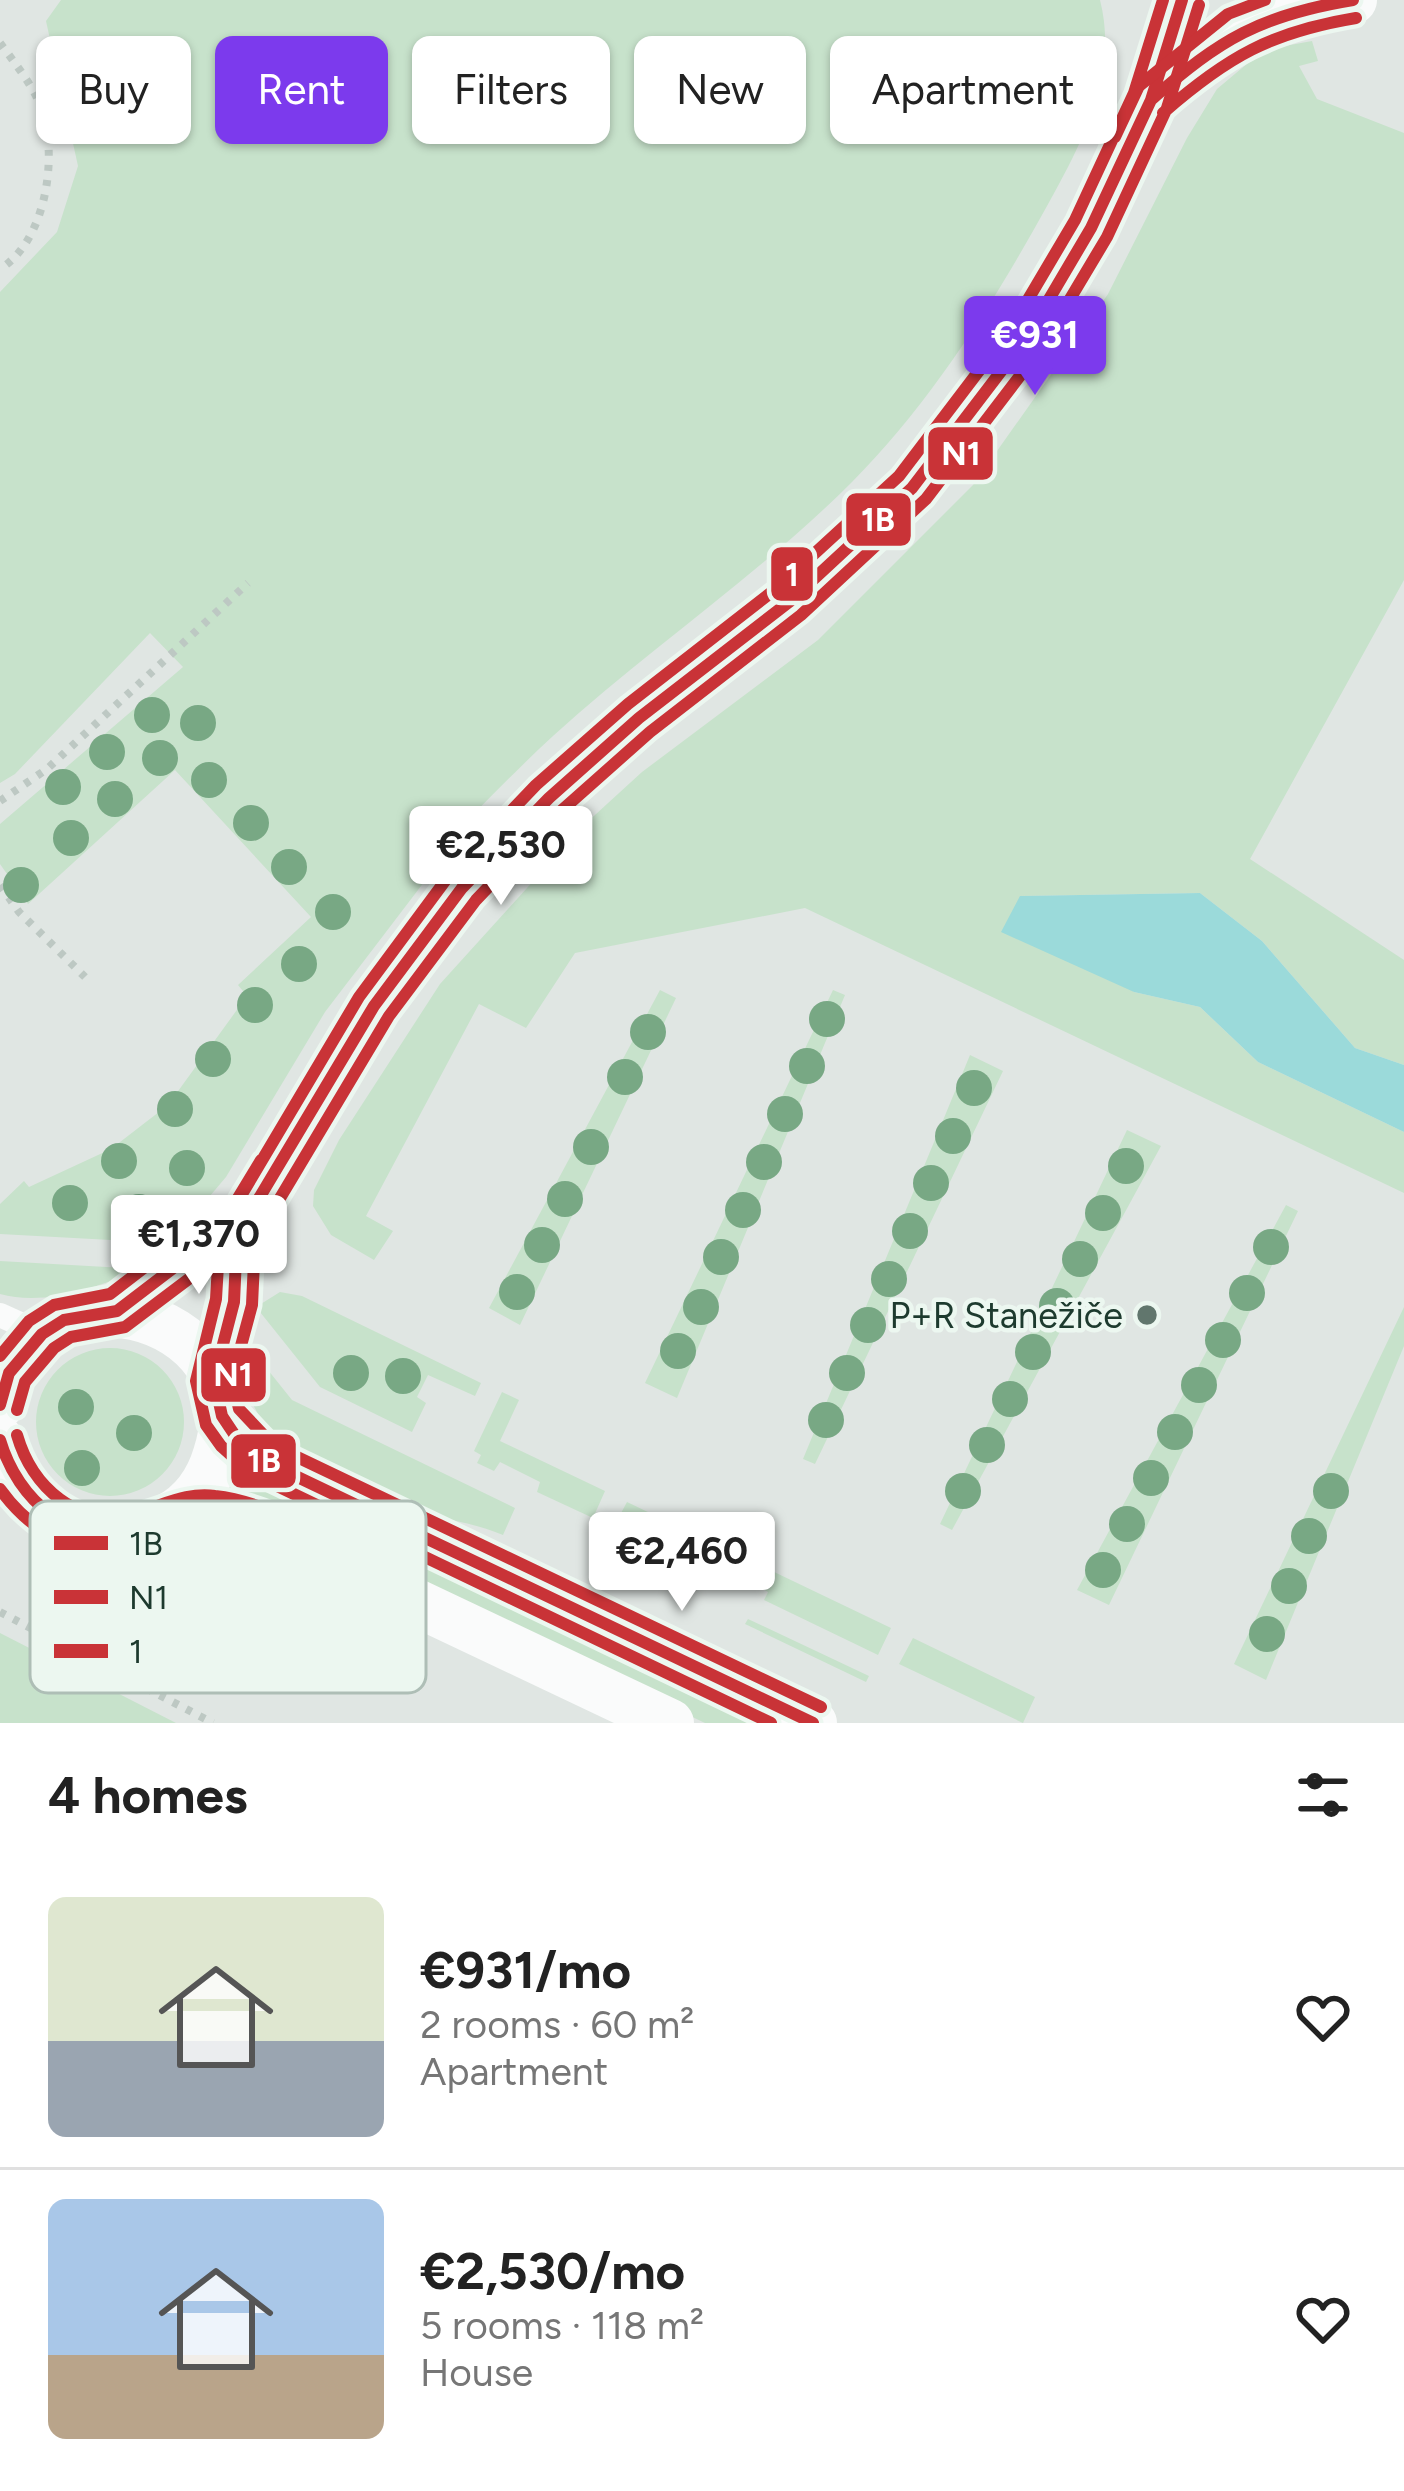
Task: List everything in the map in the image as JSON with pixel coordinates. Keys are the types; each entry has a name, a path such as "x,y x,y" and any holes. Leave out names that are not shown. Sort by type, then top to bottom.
{"street":[{"path":"189,1501 212,1470 220,1444 218,1398 233,1302 237,1235 374,1006 462,888 579,771 639,718 789,602 912,488 1025,340 1091,228 1151,100 1182,0"},
{"path":"1151,100 1239,29 1282,13 1353,0"},
{"path":"117,1311 176,1265 237,1235"},
{"path":"0,1400 16,1363 21,1324 90,1312 141,1314 185,1338 234,1434 264,1461 348,1501"},
{"path":"0,1439 16,1484 31,1501"},
{"path":"426,1538 813,1723"},
{"path":"426,1607 670,1723"}],"path":[{"path":"0,43 41,108 50,172 39,215 19,258 0,269"},
{"path":"0,801 47,769 248,583"},
{"path":"0,885 20,912 85,977"},
{"path":"0,1612 30,1628"},
{"path":"155,1693 213,1723"}],"green space":[{"path":"61,0 1100,0 1105,28 1105,36 830,36 830,144 1079,144 1047,206 959,351 852,482 553,736 442,846 431,862 434,869 325,1012 226,1177 166,1248 129,1241 0,1234 0,1204 24,1181 29,1187 111,1149 168,1105 247,996 238,985 311,917 175,770 28,904 0,864 0,824 183,667 150,633 15,774 0,783 0,292 57,232 78,166 73,144 191,144 191,36 49,36 46,21"},
{"path":"1312,41 1318,61 1299,66 1317,99 1404,133 1404,580 1250,859 1404,960 1404,1065 1355,1048 1262,941 1200,893 1021,896 1134,992 1200,1007 1258,1062 1404,1132 1404,1193 805,908 575,953 526,1028 479,1004 366,1216 393,1231 374,1260 331,1235 313,1206 314,1190 339,1140 440,984 584,825 642,772 818,640 973,485 1108,294 1217,89 1248,63 1279,47"},
{"path":"660,990 676,998 520,1325 489,1308"},
{"path":"833,990 845,995 677,1398 645,1383"},
{"path":"970,1055 1003,1071 815,1464 803,1459"},
{"path":"1127,1130 1161,1146 952,1530 940,1524"},
{"path":"1286,1205 1298,1211 1109,1605 1077,1590"},
{"path":"0,1261 142,1269 72,1293 18,1297 0,1294"},
{"path":"280,1292 302,1296 481,1383 475,1396 428,1375 417,1397 426,1403 412,1432 320,1387 256,1307"},
{"path":"1404,1307 1404,1346 1266,1680 1234,1664"},
{"path":"244,1340 292,1400 515,1508 503,1535 426,1513 426,1501 391,1501 301,1454 268,1427 256,1410 244,1368"},
{"path":"110,1348 138,1353 162,1370 179,1394 184,1422 179,1450 162,1474 138,1491 110,1496 82,1491 58,1474 41,1450 36,1422 41,1394 58,1370 82,1353"},
{"path":"502,1392 519,1400 500,1441 605,1491 593,1518 537,1492 540,1482 500,1462 494,1471 477,1463 481,1455 474,1451"},
{"path":"256,1475 310,1501 244,1501"},
{"path":"627,1502 673,1524 660,1551 613,1528"},
{"path":"426,1557 768,1723 705,1723 426,1590"},
{"path":"770,1570 891,1628 878,1655 764,1600 768,1592 761,1588"},
{"path":"748,1619 869,1676 866,1682 745,1624"},
{"path":"0,1633 30,1648 30,1693 117,1693 176,1723 0,1723"},
{"path":"913,1638 1035,1697 1023,1723 899,1664"}],"water":[{"path":"1200,893 1262,941 1355,1048 1404,1065 1404,1132 1258,1062 1200,1007 1134,992 1001,932 1020,896"}],"building":[{"path":"674,1527 714,1545 705,1564 665,1545"}],"transit line":[{"name":"1","path":"308,1501 252,1474 206,1425 196,1381 216,1299 220,1231 359,997 448,877 536,785 628,704 777,588 899,476 1010,330 1075,220 1134,93 1163,0"},
{"name":"1B","path":"348,1501 264,1461 222,1416 214,1379 234,1302 237,1235 374,1006 462,888 549,798 639,718 789,602 912,488 1025,340 1091,228 1151,100 1182,0"},
{"name":"1","path":"1117,133 1139,86 1228,14 1265,0"},
{"name":"1B","path":"1151,100 1243,33 1292,13 1353,0"},
{"name":"N1","path":"389,1501 274,1446 239,1409 232,1379 252,1305 255,1240 389,1016 476,900 561,811 650,732 801,615 926,499 1039,351 1107,237 1167,108 1199,5"},
{"name":"N1","path":"1163,113 1208,76 1274,39 1356,18"},
{"name":"1","path":"0,1356 29,1321 54,1305 110,1294 180,1240 224,1221 261,1160"},
{"name":"1B","path":"0,1405 9,1373 42,1334 64,1320 117,1311 189,1256 237,1235"},
{"name":"N1","path":"17,1410 25,1382 54,1348 71,1337 125,1327 198,1272 244,1251"},
{"name":"1","path":"17,1435 34,1471 63,1501"},
{"name":"1B","path":"0,1440 8,1462 35,1501"},
{"name":"N1","path":"0,1489 30,1521"},
{"name":"1","path":"171,1501 194,1496 242,1501"},
{"name":"N1","path":"426,1519 821,1707"},
{"name":"1B","path":"426,1538 813,1723"},
{"name":"1","path":"426,1557 771,1723"}],"place":[{"name":"P+R Stanežiče","path":"1147,1315"}]}
